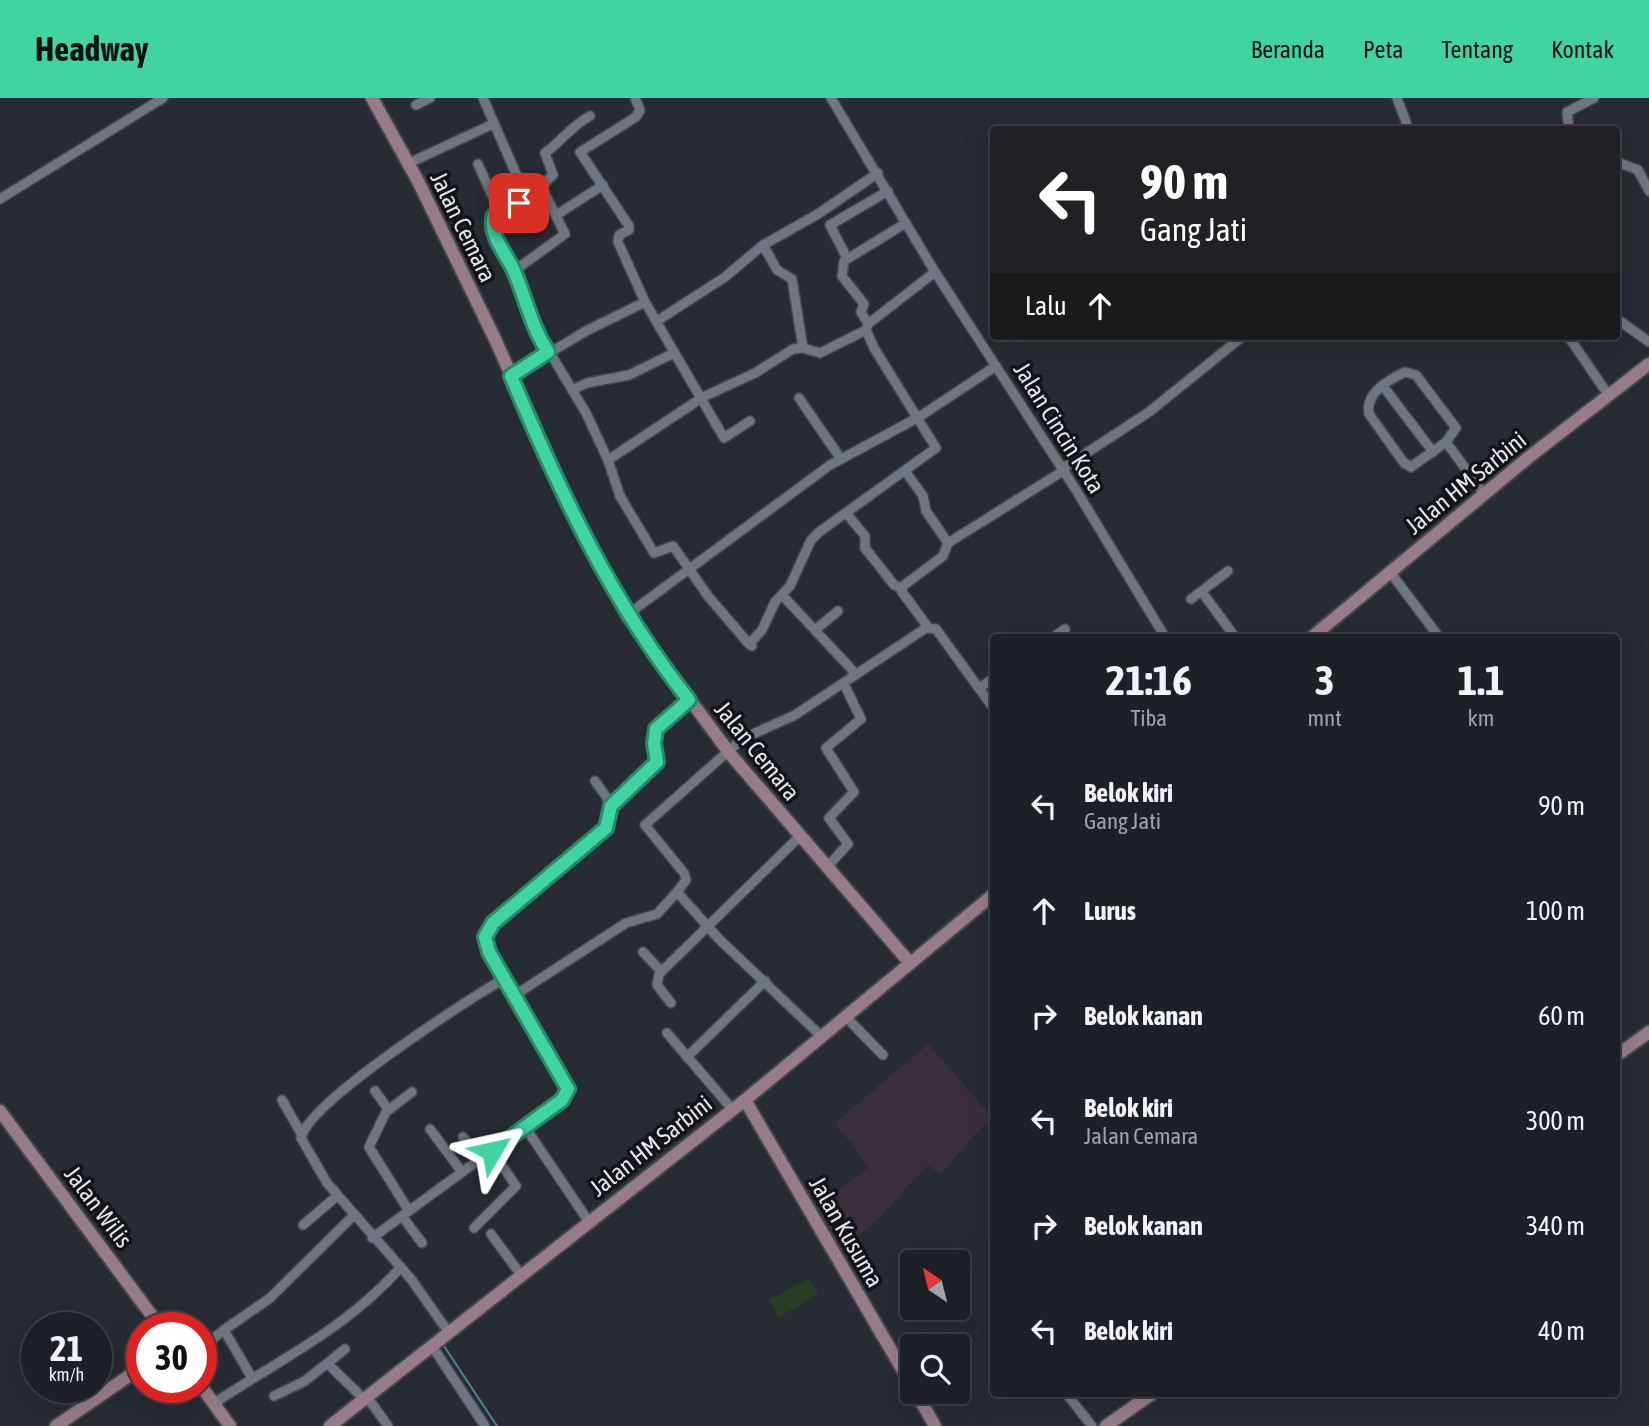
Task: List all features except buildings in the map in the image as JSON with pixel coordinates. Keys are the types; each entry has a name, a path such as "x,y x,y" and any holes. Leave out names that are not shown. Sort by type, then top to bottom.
{"main road":[{"name":"Jalan Cemara","path":"372,98 511,376 568,502 627,615 727,750 910,963"},
{"name":"Jalan HM Sarbini","path":"1316,634 1484,494 1649,364"},
{"name":"Jalan HM Sarbini","path":"330,1426 745,1100 990,897"},
{"path":"1620,1053 1649,1032"},
{"name":"Jalan Kusuma","path":"745,1100 900,1365"},
{"name":"Jalan Wilis","path":"0,1111 149,1312"},
{"path":"55,1426 126,1378"},
{"path":"1106,1426 1147,1397"},
{"path":"214,1404 230,1426"},
{"path":"922,1404 935,1426"}],"street":[{"path":"0,199 163,98"},
{"path":"416,105 430,98"},
{"path":"483,98 527,199"},
{"path":"635,98 640,110 636,117 580,152 629,226 629,230 620,235 618,242 645,302 703,397 724,438 750,421"},
{"name":"Jalan Cincin Kota","path":"831,98 935,272 1063,470 1163,634"},
{"path":"1397,98 1408,126"},
{"path":"1569,126 1567,112 1594,98"},
{"path":"590,116 567,130 559,143 545,153 555,173 527,199 494,215 492,228 514,271 531,321 572,390 608,460 620,496 654,553 673,546 751,645 762,630 769,611 782,595 811,540 936,448 919,416 874,348 861,312 864,304 842,276 847,258 830,225 888,191"},
{"path":"407,164 493,124"},
{"path":"1620,163 1638,170 1649,191"},
{"path":"478,164 499,211"},
{"path":"657,321 725,277 763,244 818,214 878,173"},
{"path":"558,215 603,184"},
{"path":"514,271 564,236 565,229 541,186"},
{"path":"847,258 906,223"},
{"path":"763,244 777,270 792,279 803,348"},
{"path":"608,460 703,397 755,373 793,349 803,348 820,353 867,327 935,272"},
{"path":"511,376 548,352 645,302"},
{"path":"1620,321 1649,342"},
{"path":"902,588 943,556 948,543 1149,412 1238,340"},
{"path":"1571,340 1609,396"},
{"path":"572,390 587,383 629,375 674,353"},
{"path":"627,615 841,459 919,416 996,366"},
{"path":"1405,372 1416,375 1456,428 1446,442 1410,467 1404,463 1369,414 1369,399 1405,372"},
{"path":"1383,386 1433,452"},
{"path":"799,398 841,459"},
{"path":"1446,442 1484,494"},
{"path":"906,472 923,496 927,514 948,543"},
{"path":"846,513 864,536 865,548 896,587 902,588 928,627 936,629 990,703"},
{"path":"1191,599 1228,571"},
{"path":"1390,572 1437,634"},
{"path":"1202,592 1233,634"},
{"path":"782,595 856,674"},
{"path":"816,630 838,611"},
{"path":"515,995 626,923 657,914 677,892 685,880 684,873 644,826 727,750 742,739 794,715 928,627"},
{"path":"1058,634 1065,629"},
{"path":"979,688 990,681"},
{"path":"827,867 848,844 829,818 854,792 826,748 861,719 844,684"},
{"path":"372,1238 562,1100 568,1089 485,943 485,937 493,923 606,828 612,805 655,765 656,729 689,700"},
{"path":"595,781 612,805"},
{"path":"671,1003 656,983 662,971 800,836"},
{"path":"677,892 708,927 821,1036"},
{"path":"643,952 662,971"},
{"path":"302,1135 304,1127 321,1111 410,1039 505,978"},
{"path":"687,1057 765,981"},
{"path":"845,1017 883,1055"},
{"path":"667,1033 732,1109"},
{"path":"374,1091 388,1110"},
{"path":"412,1092 388,1110 369,1147 422,1244"},
{"path":"282,1100 313,1161 337,1196 372,1238 401,1267 485,1426"},
{"path":"525,1127 589,1222"},
{"path":"430,1129 462,1172"},
{"path":"463,1137 480,1159"},
{"path":"474,1228 516,1186 492,1151"},
{"path":"303,1225 337,1196"},
{"path":"217,1335 270,1298 353,1216"},
{"path":"491,1234 521,1275"},
{"path":"214,1404 252,1378 322,1338 401,1267"},
{"path":"224,1330 252,1378"},
{"path":"274,1396 305,1381 345,1349"},
{"path":"328,1364 340,1378 354,1386 388,1426"},
{"path":"1069,1397 1092,1426"}],"shaded area":[{"path":"928,1044 990,1115 990,1119 940,1174 928,1165 881,1216 833,1259 811,1213 869,1167 835,1123"}],"green space":[{"path":"809,1278 818,1295 779,1317 768,1300"}],"waterway":[{"path":"442,1343 497,1426"}],"route":[{"path":"492,1151 562,1100 568,1089 489,952 485,937 493,923 606,828 611,806 657,762 654,735 659,724 689,700 627,615 568,502 511,376 548,352 531,321 514,271 492,228 494,215 519,203"}]}
